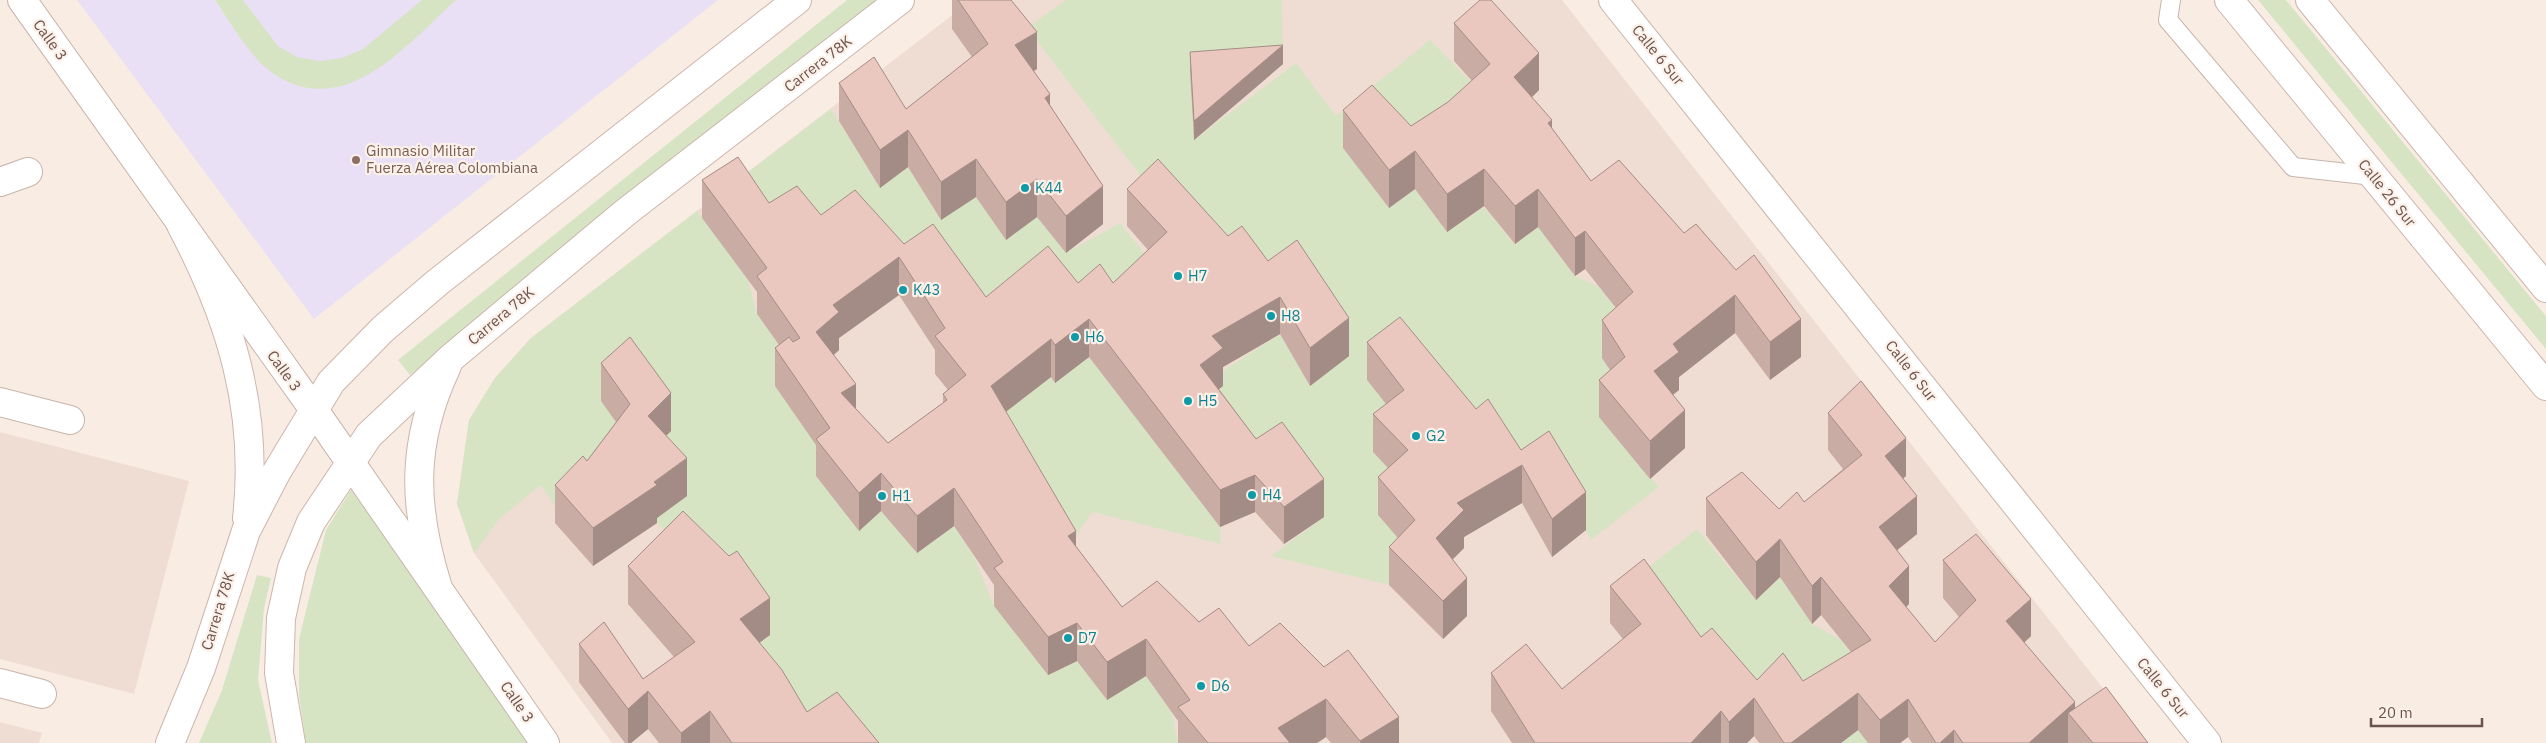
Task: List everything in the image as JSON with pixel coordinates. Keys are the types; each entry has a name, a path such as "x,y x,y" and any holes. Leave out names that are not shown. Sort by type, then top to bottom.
{"main road":[{"name":"Calle 3","path":"22,0 314,410 545,743"},
{"name":"Carrera 78K","path":"170,743 201,668 246,531 276,473 332,382 383,329 438,282 797,0"},
{"name":"Carrera 78K","path":"291,743 279,673 281,618 292,568 311,522 369,435 451,358 626,212 900,0"},
{"name":"Calle 6 Sur","path":"1613,0 1694,98 2207,743"},
{"name":"Calle 26 Sur","path":"2229,0 2546,386"},
{"path":"2310,0 2546,288"},
{"path":"0,182 28,172"},
{"path":"181,225 206,272 226,322 239,373 249,452 246,531"},
{"path":"438,588 426,547 420,506 419,471 424,432 439,383 451,358"},
{"path":"0,402 70,420"},
{"path":"0,683 42,694"}],"lane":[{"path":"2171,0 2168,20 2292,167 2374,176"}],"shaded area":[{"name":"Gimnasio Militar Fuerza Aérea Colombiana","path":"77,0 718,0 314,319"},
{"path":"972,0 1562,0 2146,743 612,743 474,553 457,504 469,420 495,378 531,338"},
{"path":"0,432 189,481 134,694 0,659"},
{"path":"0,722 42,733 39,743 0,743"}],"green space":[{"path":"215,0 243,0 278,46 297,57 320,61 342,58 363,49 422,0 456,0 395,56 372,72 349,84 324,89 298,86 263,66 248,48"},
{"path":"847,0 879,0 410,375 398,360"},
{"path":"1066,0 1282,0 1283,64 1194,140 1296,63 1336,116 1430,40 1490,101 1389,208 1415,189 1447,232 1484,207 1514,244 1538,227 1575,276 1598,286 1633,330 1625,395 1599,417 1659,487 1591,540 1550,469 1404,428 1407,488 1415,558 1389,585 1271,556 1324,517 1200,403 1215,376 1280,334 1310,386 1348,356 1268,299 1158,197 1140,175 1027,28"},
{"path":"2258,0 2286,0 2546,316 2546,349"},
{"path":"831,109 880,188 908,167 976,197 1037,217 1066,253 1120,223 1153,264 1089,357 1220,527 1221,544 1092,512 1065,552 991,423 977,322 822,251 731,185"},
{"path":"697,211 748,280 757,314 800,376 881,511 917,553 954,526 973,555 994,606 1048,674 1077,661 1107,700 1146,676 1172,713 1178,743 817,743 740,657 770,635 654,520 630,442 561,516 541,485 499,519 474,553 457,504 469,420 495,378 531,338"},
{"path":"351,490 531,743 306,743 299,695 299,639 326,530"},
{"path":"1697,529 1756,600 1780,577 1812,624 1841,640 1871,678 1868,743 1820,743 1757,718 1632,580"},
{"path":"257,575 271,578 264,609 258,680 272,743 199,743 222,690"}],"building":[{"path":"958,0 1011,0 1037,32 1015,45 1050,94 1045,98 1103,186 1066,216 1037,179 1006,202 976,159 941,182 908,130 880,150 839,83 874,57 906,109 988,44"},
{"path":"1480,0 1491,0 1539,53 1514,77 1552,120 1548,123 1591,181 1619,160 1684,233 1696,224 1736,270 1754,255 1801,319 1770,342 1735,295 1673,344 1679,352 1654,371 1685,410 1650,441 1599,380 1625,357 1602,320 1633,292 1585,231 1575,238 1538,189 1515,206 1484,169 1447,194 1415,151 1389,170 1343,110 1372,85 1411,126 1448,102 1490,64 1454,23"},
{"path":"1283,45 1194,121 1190,52"},
{"path":"738,157 769,203 797,186 821,215 855,190 904,244 933,224 986,297 1048,246 1078,283 1100,264 1113,283 1167,232 1127,189 1158,159 1228,236 1242,226 1268,261 1297,240 1349,318 1310,348 1280,297 1212,336 1223,348 1200,365 1256,439 1282,422 1324,479 1284,507 1255,475 1220,490 1089,319 1055,345 1051,339 991,386 1076,531 1068,536 1122,607 1157,581 1199,622 1219,608 1249,646 1280,623 1324,667 1348,650 1399,717 1360,741 1326,699 1278,728 1290,743 1208,743 1178,707 1190,700 1146,639 1107,662 1077,623 1048,637 994,568 1003,562 954,488 917,516 881,473 859,493 816,439 830,428 775,348 789,337 793,342 800,338 757,276 767,268 702,180","holes":["899,257 945,328 935,336 966,375 943,394 947,400 888,443 841,393 856,384 816,332 839,312 833,305"]},
{"path":"1400,317 1476,409 1488,399 1521,450 1549,431 1586,492 1552,519 1522,465 1457,503 1464,510 1436,538 1467,578 1443,601 1389,547 1415,520 1378,477 1408,450 1373,414 1404,390 1367,342"},
{"path":"630,337 671,393 648,416 687,458 654,482 657,485 593,528 555,485 583,456 587,461 630,404 601,363"},
{"path":"1861,381 1906,438 1885,456 1917,496 1879,527 1909,566 1889,586 1935,642 1976,600 1943,560 1976,534 2031,599 2006,621 2075,702 2029,743 1963,743 1954,730 1940,743 1936,743 1908,699 1880,720 1858,693 1791,743 1784,743 1754,698 1729,722 1721,711 1691,743 1535,743 1491,673 1526,644 1562,689 1641,624 1610,586 1644,559 1701,637 1712,628 1757,680 1783,653 1803,681 1871,640 1821,577 1812,586 1780,539 1756,562 1706,498 1742,472 1779,509 1797,492 1804,502 1862,455 1828,413"},
{"path":"683,511 729,556 737,551 770,598 740,619 782,670 807,712 837,692 879,743 732,743 710,711 681,733 648,691 628,709 579,644 604,622 643,679 695,642 628,566"},
{"path":"2106,687 2148,743 2093,743 2068,713"}],"place":[{"name":"Gimnasio Militar Fuerza Aérea Colombiana","path":"356,160"},
{"name":"K44","path":"1025,188"},
{"name":"H7","path":"1178,276"},
{"name":"K43","path":"903,290"},
{"name":"H8","path":"1271,316"},
{"name":"H6","path":"1075,337"},
{"name":"H5","path":"1188,401"},
{"name":"G2","path":"1416,436"},
{"name":"H4","path":"1252,495"},
{"name":"H1","path":"882,496"},
{"name":"D7","path":"1068,638"},
{"name":"D6","path":"1201,686"}]}
